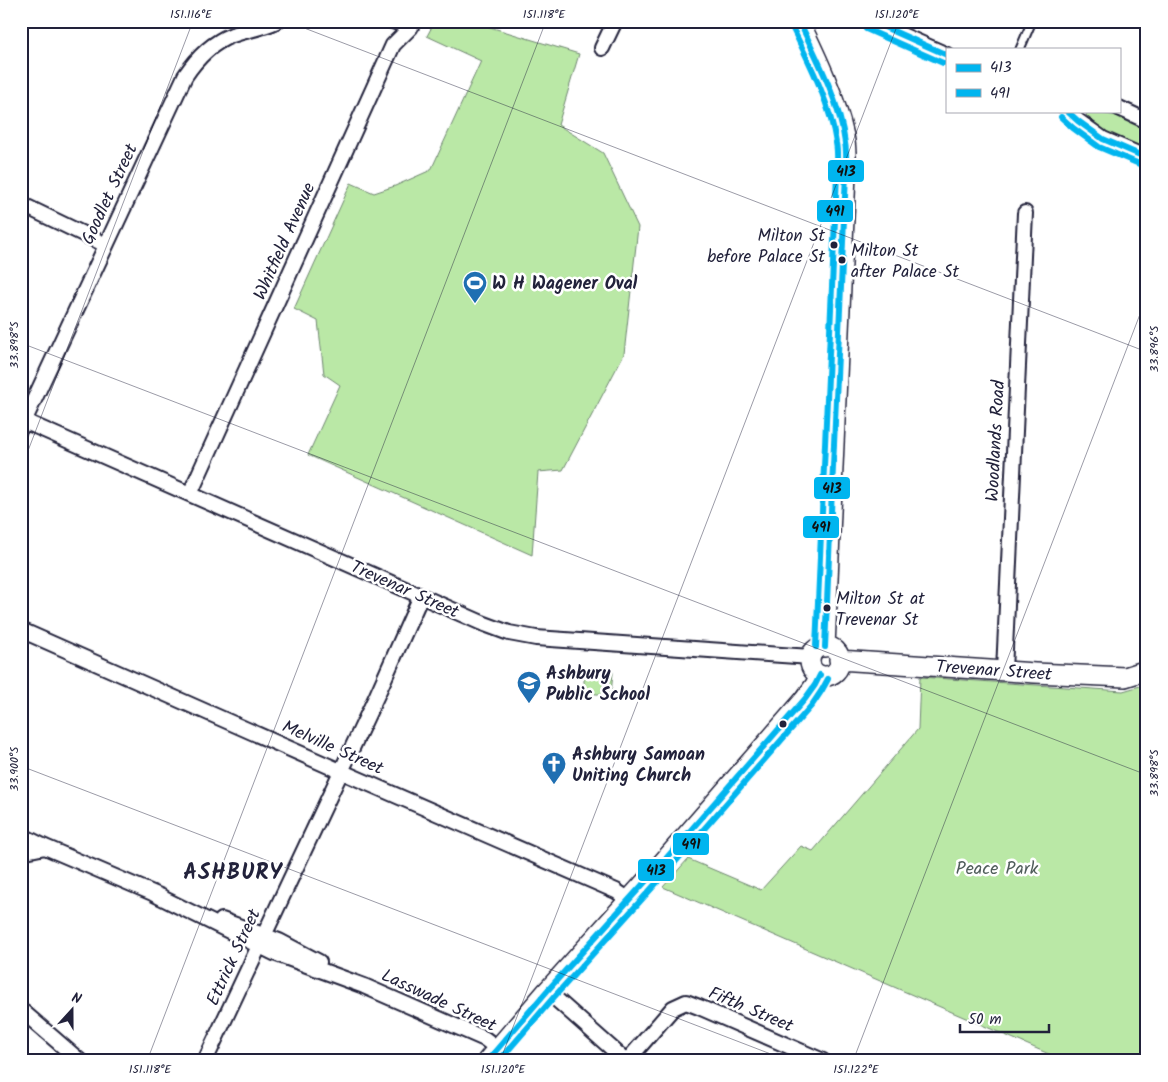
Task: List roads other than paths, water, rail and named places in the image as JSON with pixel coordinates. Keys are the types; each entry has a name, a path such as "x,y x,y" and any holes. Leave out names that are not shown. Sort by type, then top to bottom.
{"main road":[{"path":"799,21 830,91 844,136 846,150 818,652 811,666 820,675 834,673 839,660 833,649 818,652"},
{"name":"Trevenar Street","path":"839,660 1125,677 1147,670"},
{"path":"493,1055 547,991 663,862 805,699 820,675"}],"street":[{"name":"Goodlet Street","path":"23,425 185,76 200,56 212,46 242,32 263,27 277,21"},
{"name":"Whitfield Avenue","path":"392,21 413,24"},
{"path":"602,48 615,21"},
{"path":"870,21 946,55"},
{"name":"Whitfield Avenue","path":"190,494 393,45 413,24"},
{"path":"1120,108 1147,121"},
{"path":"1068,112 1078,122 1103,139 1147,158"},
{"path":"21,204 106,245"},
{"name":"Woodlands Road","path":"1004,670 1025,213"},
{"name":"Trevenar Street","path":"23,425 190,494 508,633 523,636 818,652"},
{"name":"Ettrick Street","path":"205,1061 421,596"},
{"name":"Melville Street","path":"21,630 616,891 628,899"},
{"name":"Lasswade Street","path":"21,835 45,848 261,941 280,941 364,986 485,1039 493,1055"},
{"path":"21,852 45,848"},
{"path":"547,991 626,1061"},
{"name":"Fifth Street","path":"626,1061 673,1008 686,1002 823,1061"},
{"path":"21,1010 80,1061"}],"lane":[{"path":"1020,48 1032,21"}],"place":[{"name":"Milton St before Palace St","path":"834,245"},
{"name":"Milton St after Palace St","path":"842,260"},
{"name":"W H Wagener Oval","path":"475,304"},
{"name":"Milton St at Trevenar St","path":"827,608"},
{"name":"Ashbury Public School","path":"529,704"},
{"name":"Ashbury Samoan Uniting Church","path":"554,785"}],"district":[{"name":"ASHBURY","path":"233,871"}],"park label":[{"name":"Peace Park","path":"997,868"}]}
